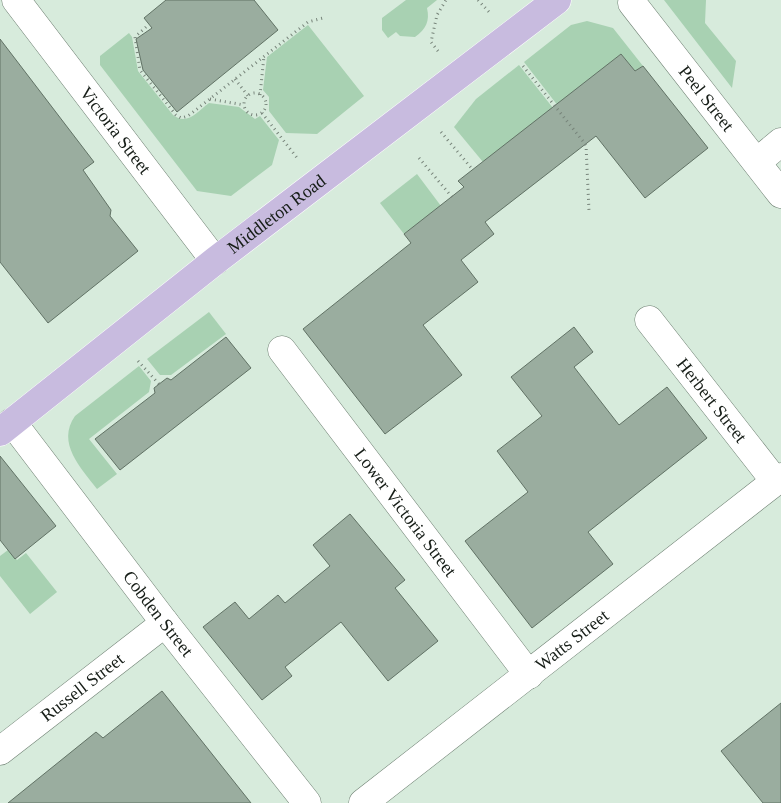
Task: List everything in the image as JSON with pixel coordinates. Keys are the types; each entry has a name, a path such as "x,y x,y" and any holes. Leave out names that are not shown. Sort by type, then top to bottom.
{"main road":[{"name":"Middleton Road","path":"6,427 216,261 557,0"}],"street":[{"name":"Victoria Street","path":"16,0 216,261"},
{"name":"Peel Street","path":"632,4 781,194"},
{"path":"756,162 781,142"},
{"name":"Herbert Street","path":"649,320 778,479"},
{"name":"Lower Victoria Street","path":"282,350 528,675"},
{"name":"Cobden Street","path":"6,427 79,510 165,623 307,803"},
{"name":"Watts Street","path":"363,803 778,479"},
{"name":"Russell Street","path":"0,751 165,623"}],"path":[{"path":"440,54 431,42 437,15 446,0"},
{"path":"478,0 490,15"},
{"path":"146,27 135,37 140,70 176,115 181,118 188,116 308,22 323,18"},
{"path":"262,113 266,104 260,95 264,56"},
{"path":"518,60 586,145 588,211"},
{"path":"235,79 248,96"},
{"path":"260,95 248,96 244,105 251,114 262,113"},
{"path":"210,99 244,105"},
{"path":"262,113 300,161"},
{"path":"441,132 473,170"},
{"path":"419,158 452,197"},
{"path":"136,359 143,364 159,384"}],"green space":[{"path":"406,0 437,0 427,8 428,17 426,24 415,37 400,36 396,32 388,38 382,30 382,18"},
{"path":"664,0 706,0 705,23 736,61 732,88"},
{"path":"587,21 613,28 643,66 635,71 621,54 575,91 586,142 524,62 571,25"},
{"path":"308,25 364,96 317,134 286,133 269,111 269,97 263,90 267,57"},
{"path":"129,33 132,37 138,71 173,115 178,118 187,118 196,114 209,103 239,107 255,119 260,116 279,140 272,165 231,196 197,191 100,65 100,56"},
{"path":"519,65 553,108 483,162 454,127 476,99"},
{"path":"417,174 441,206 404,234 380,203"},
{"path":"209,312 226,334 171,375 160,375 147,359"},
{"path":"139,366 151,381 149,392 89,439 117,474 97,489 73,455 68,436 70,426 75,416"},
{"path":"8,550 17,560 26,553 57,592 30,614 0,576 0,556"}],"building":[{"path":"166,0 254,0 278,30 177,112 143,70 136,39 152,28 144,18"},
{"path":"0,39 94,162 83,170 111,210 110,216 138,251 48,323 0,262"},
{"path":"621,54 635,71 643,66 708,148 645,198 596,136 485,222 494,234 461,260 478,282 423,325 462,375 385,434 303,329 411,243 404,234 464,187 458,181"},
{"path":"574,327 593,352 574,367 619,425 667,387 707,438 588,532 613,564 532,628 465,541 528,492 497,451 542,416 511,377"},
{"path":"226,337 251,368 120,470 95,439 155,393 154,388 167,378 171,380"},
{"path":"0,456 56,526 15,559 0,540"},
{"path":"350,514 405,580 395,588 438,641 388,681 341,622 285,667 292,676 262,700 203,627 235,602 249,619 278,595 285,603 330,566 313,545"},
{"path":"162,691 251,803 8,803 96,732 103,738"},
{"path":"781,703 781,803 763,803 721,751"}]}
